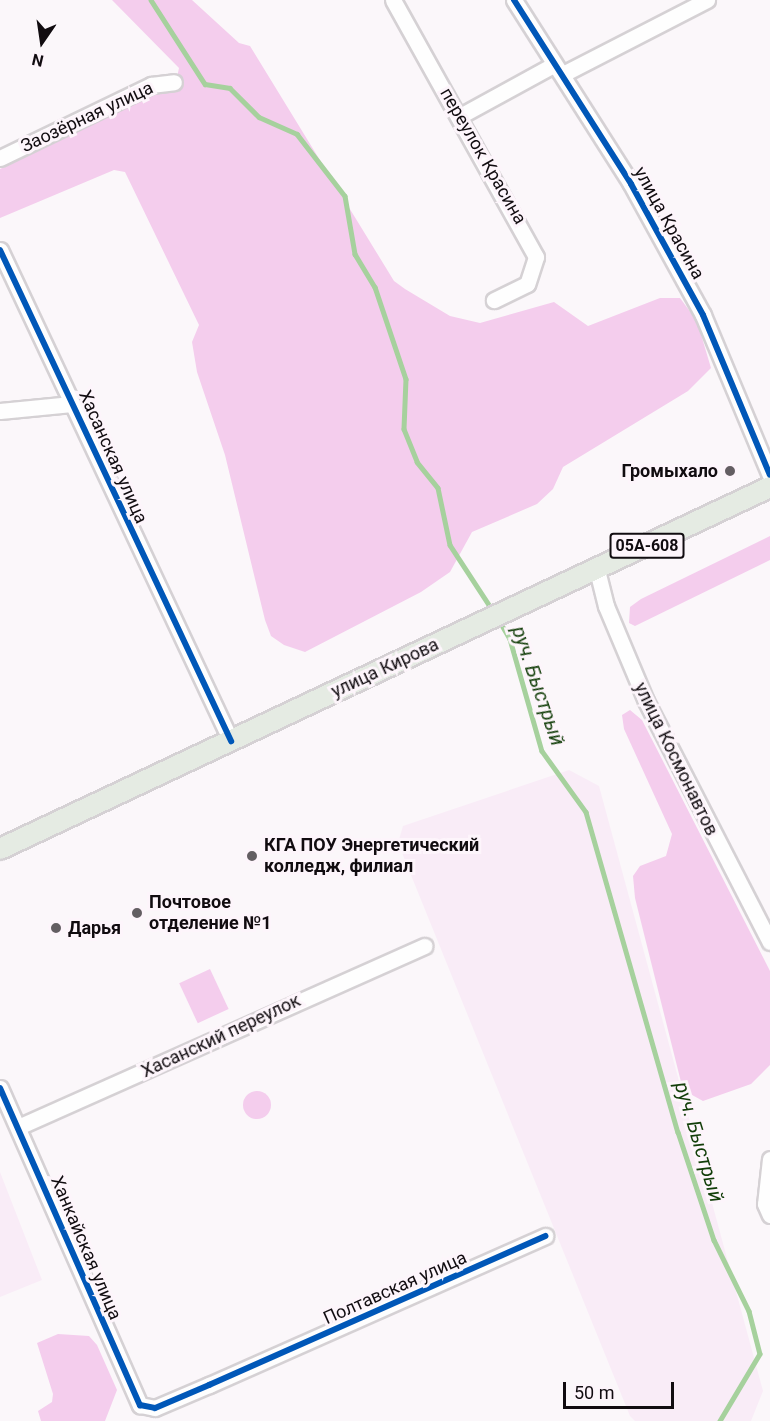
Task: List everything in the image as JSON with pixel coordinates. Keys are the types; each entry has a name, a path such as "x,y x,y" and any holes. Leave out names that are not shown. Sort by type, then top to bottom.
{"main road":[{"name":"улица Кирова","path":"0,849 770,487"}],"street":[{"name":"переулок Красина","path":"393,0 460,116 536,257 528,284 494,300"},
{"name":"улица Красина","path":"514,0 703,315 770,475"},
{"path":"460,116 706,0"},
{"name":"Заозёрная улица","path":"0,158 152,85 174,82"},
{"name":"Хасанская улица","path":"0,250 231,741"},
{"path":"0,411 72,404"},
{"name":"улица Космонавтов","path":"597,570 606,606 642,692 770,942"},
{"name":"Хасанский переулок","path":"18,1127 424,946"},
{"name":"Ханкайская улица","path":"0,1088 134,1399 155,1408"},
{"path":"770,1159 765,1204 770,1215"},
{"name":"Полтавская улица","path":"155,1408 545,1236"}],"shaded area":[{"path":"112,0 192,0 239,43 250,46 394,281 405,289 450,316 480,323 554,302 588,326 660,298 680,298 697,321 711,368 688,391 563,467 553,489 537,504 472,532 450,572 421,592 305,652 284,645 271,636 265,620 225,455 197,372 192,342 199,325 125,172 114,170 0,218 0,169 176,82 179,68"},
{"path":"770,536 770,560 635,626 629,623 630,607 641,599"},
{"path":"630,710 642,720 770,971 770,1065 751,1084 703,1101 683,1090 635,898 633,876 640,866 666,856 672,834 624,729 622,715"},
{"path":"569,770 599,786 763,1391 751,1421 635,1421 630,1416 398,843 403,826"},
{"path":"210,969 229,1009 198,1023 179,983"},
{"path":"257,1091 267,1095 271,1105 267,1115 257,1119 247,1115 243,1105 247,1095"},
{"path":"0,1172 42,1280 0,1297"},
{"path":"58,1334 89,1336 97,1345 117,1390 105,1421 41,1421 38,1411 52,1402 53,1394 37,1343"}],"waterway":[{"name":"руч. Быстрый","path":"151,0 205,84 230,88 259,117 297,134 345,196 355,254 375,287 406,379 404,429 417,462 438,488 450,545 493,611"},
{"name":"руч. Быстрый","path":"499,620 510,639 542,751 586,812 678,1132 714,1240 749,1311 760,1354 720,1421"}],"cycle path":[{"path":"514,0 631,184 703,315 770,475"},
{"path":"0,250 231,741"},
{"path":"0,1088 140,1405 155,1408 545,1236"}],"place":[{"name":"Громыхало","path":"730,471"},
{"name":"КГА ПОУ Энергетический колледж, филиал","path":"252,856"},
{"name":"Почтовое отделение №1","path":"137,913"},
{"name":"Дарья","path":"56,928"}]}
